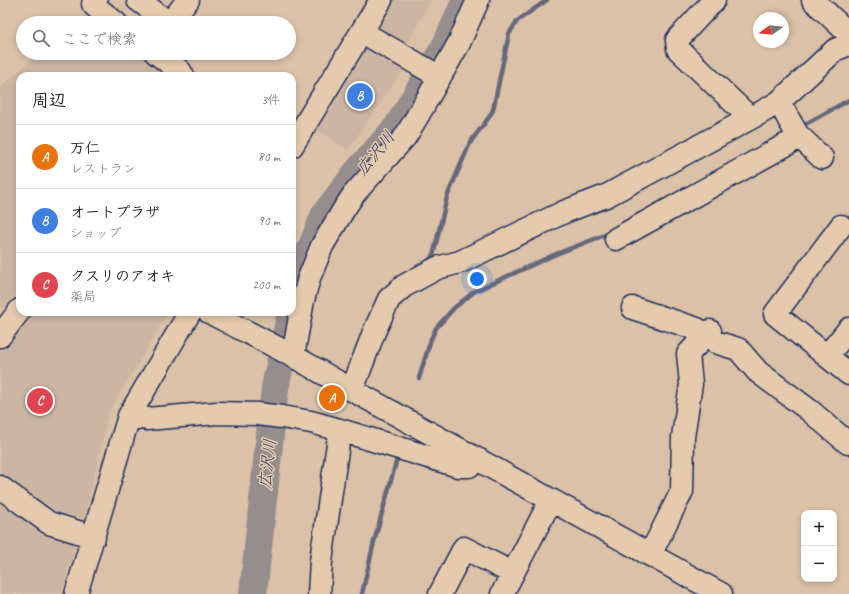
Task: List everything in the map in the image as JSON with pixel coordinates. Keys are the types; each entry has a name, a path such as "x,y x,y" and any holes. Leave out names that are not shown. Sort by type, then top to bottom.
{"street":[{"path":"96,0 93,4 108,16"},
{"path":"138,0 160,16"},
{"path":"175,16 188,0"},
{"path":"296,139 381,0"},
{"path":"291,355 307,285 322,246 354,194 405,136 417,117 432,73 459,43 478,0"},
{"path":"714,0 677,40 676,44 678,49 750,118"},
{"path":"816,1 849,34"},
{"path":"362,32 432,73"},
{"path":"352,390 374,332 389,299 404,286 437,268 460,262 564,212 606,196 762,112 778,102 835,50 849,44"},
{"path":"165,60 181,72"},
{"path":"778,102 797,132 822,158"},
{"path":"616,239 797,132"},
{"path":"841,226 775,314 849,374"},
{"path":"633,308 697,329 708,334 715,342 738,349 758,372 809,410 848,443 849,442"},
{"path":"1,331 16,314"},
{"path":"76,594 94,537 128,416 188,316"},
{"path":"217,316 266,341 721,594"},
{"path":"826,356 849,329"},
{"path":"650,555 682,491 683,436 691,384 688,354 708,334"},
{"path":"128,416 147,419 217,413 257,414 282,417 311,422 340,430 458,466 469,466 478,460"},
{"path":"319,594 321,561 340,430"},
{"path":"0,487 49,522 94,537"},
{"path":"502,594 551,500"},
{"path":"440,594 464,548 512,573"}],"shaded area":[{"path":"390,0 431,0 403,52 373,34"},
{"path":"91,9 100,16 82,16"},
{"path":"369,41 407,64 348,150 314,128"},
{"path":"31,60 158,60 173,72 17,72"},
{"path":"16,73 16,293 6,307 0,308 0,87"},
{"path":"25,316 166,316 109,412 84,521 76,524 52,516 0,477 0,351"},
{"path":"0,496 71,537 76,545 61,594 0,594"}],"waterway":[{"name":"広沢川","path":"302,271 325,214 358,171 398,126 446,45 466,0"},
{"path":"425,264 433,256 447,197 469,145 493,110 509,34 517,21 547,0"},
{"path":"800,127 849,100"},
{"path":"419,378 436,328 454,308 475,291 556,254 610,233"},
{"name":"広沢川","path":"253,594 275,388 290,316"},
{"path":"362,594 374,542 398,455"}],"place":[{"name":"オートプラザ","path":"360,96"},
{"name":"万仁","path":"332,398"},
{"name":"クスリのアオキ","path":"40,401"}]}
